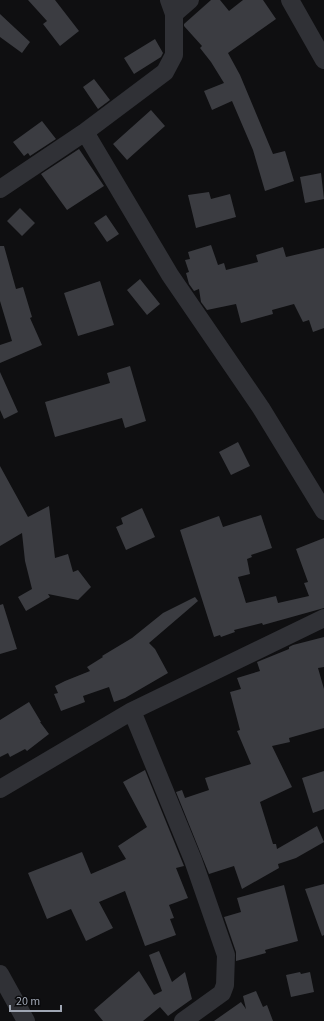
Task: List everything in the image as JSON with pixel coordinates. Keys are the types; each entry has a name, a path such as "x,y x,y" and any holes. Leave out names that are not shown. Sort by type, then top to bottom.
{"street":[{"path":"0,189 85,132 165,72 174,55 172,7 190,0"},
{"path":"290,0 324,60"},
{"path":"85,132 170,275 260,408 324,511"},
{"path":"0,789 132,711 324,618"},
{"path":"132,711 193,860 226,955 225,985 222,993 183,1021"},
{"path":"0,974 26,1021"}],"building":[{"path":"28,0 55,0 79,31 60,46 43,24 47,21"},
{"path":"211,0 220,0 229,11 243,0 263,0 276,19 228,53 240,75 273,154 285,151 294,181 265,191 253,150 232,101 212,110 204,91 224,83 200,48 202,46 184,26 184,24"},
{"path":"0,14 30,42 22,53 0,37"},
{"path":"155,39 163,53 161,57 134,74 124,58"},
{"path":"94,79 110,100 98,109 83,87"},
{"path":"151,110 165,126 127,160 113,144"},
{"path":"42,121 56,139 30,156 28,153 24,156 13,142"},
{"path":"79,149 104,186 67,210 41,174"},
{"path":"321,173 324,199 305,203 300,177"},
{"path":"209,192 211,199 230,194 236,217 196,228 188,195"},
{"path":"20,208 35,223 22,236 7,221"},
{"path":"106,215 119,234 107,242 94,223"},
{"path":"211,245 218,265 224,263 226,270 258,262 256,255 283,247 286,257 324,248 324,328 313,332 309,320 303,322 294,304 272,310 273,314 241,323 236,304 207,310 201,302 199,289 194,291 189,284 186,273 189,272 185,260 190,259 188,252"},
{"path":"0,246 4,246 16,289 23,287 32,317 30,318 42,345 0,363 0,345 12,341 0,301"},
{"path":"140,279 160,304 147,315 127,290"},
{"path":"100,281 114,325 78,336 64,293"},
{"path":"130,366 146,421 125,428 122,418 55,437 45,402 110,383 107,373"},
{"path":"0,372 18,412 4,419 0,410"},
{"path":"238,442 250,466 231,475 219,452"},
{"path":"0,466 28,517 49,506 55,558 68,554 73,572 78,570 91,587 78,600 48,594 50,597 26,611 18,597 32,589 25,561 22,533 0,546"},
{"path":"142,508 155,537 126,550 116,527 123,524 121,518"},
{"path":"261,515 272,548 251,555 252,557 247,559 250,574 238,577 246,603 276,596 278,603 309,596 304,583 308,582 296,549 324,538 324,608 263,625 262,623 234,630 235,632 221,637 220,635 214,637 180,530 219,516 223,527"},
{"path":"195,597 198,601 149,643 155,649 168,673 125,698 114,702 109,687 83,696 85,702 61,711 54,694 58,693 55,686 90,671 87,667 132,638 163,613"},
{"path":"3,604 17,649 0,654 0,605"},
{"path":"324,637 324,667 318,668 324,689 324,728 289,738 290,742 272,746 292,787 260,802 273,844 276,844 277,849 317,826 324,842 296,858 278,864 279,868 242,889 234,866 209,874 176,792 182,790 185,798 209,790 205,778 251,764 237,731 240,730 230,692 241,689 237,678 260,671 257,662 289,649 289,647 293,645"},
{"path":"29,702 40,722 49,734 27,751 25,749 10,757 8,753 0,757 0,720"},
{"path":"145,770 184,866 176,868 188,898 169,905 174,918 170,919 176,935 145,946 125,891 99,902 113,928 86,941 71,909 47,919 28,873 82,852 91,874 126,859 118,846 147,827 123,782"},
{"path":"324,771 324,809 313,813 302,778"},
{"path":"324,884 324,935 322,936 305,889"},
{"path":"284,885 298,941 265,950 266,953 236,961 236,952 224,917 241,912 237,898"},
{"path":"159,951 172,982 185,972 192,999 168,1016 160,1007 143,1021 103,1021 94,1010 139,971 154,995 162,991 149,955"},
{"path":"300,972 301,974 310,972 314,992 291,997 286,975"},
{"path":"256,991 263,1007 267,1005 273,1021 214,1021 241,1002 246,1009 243,996"}]}
